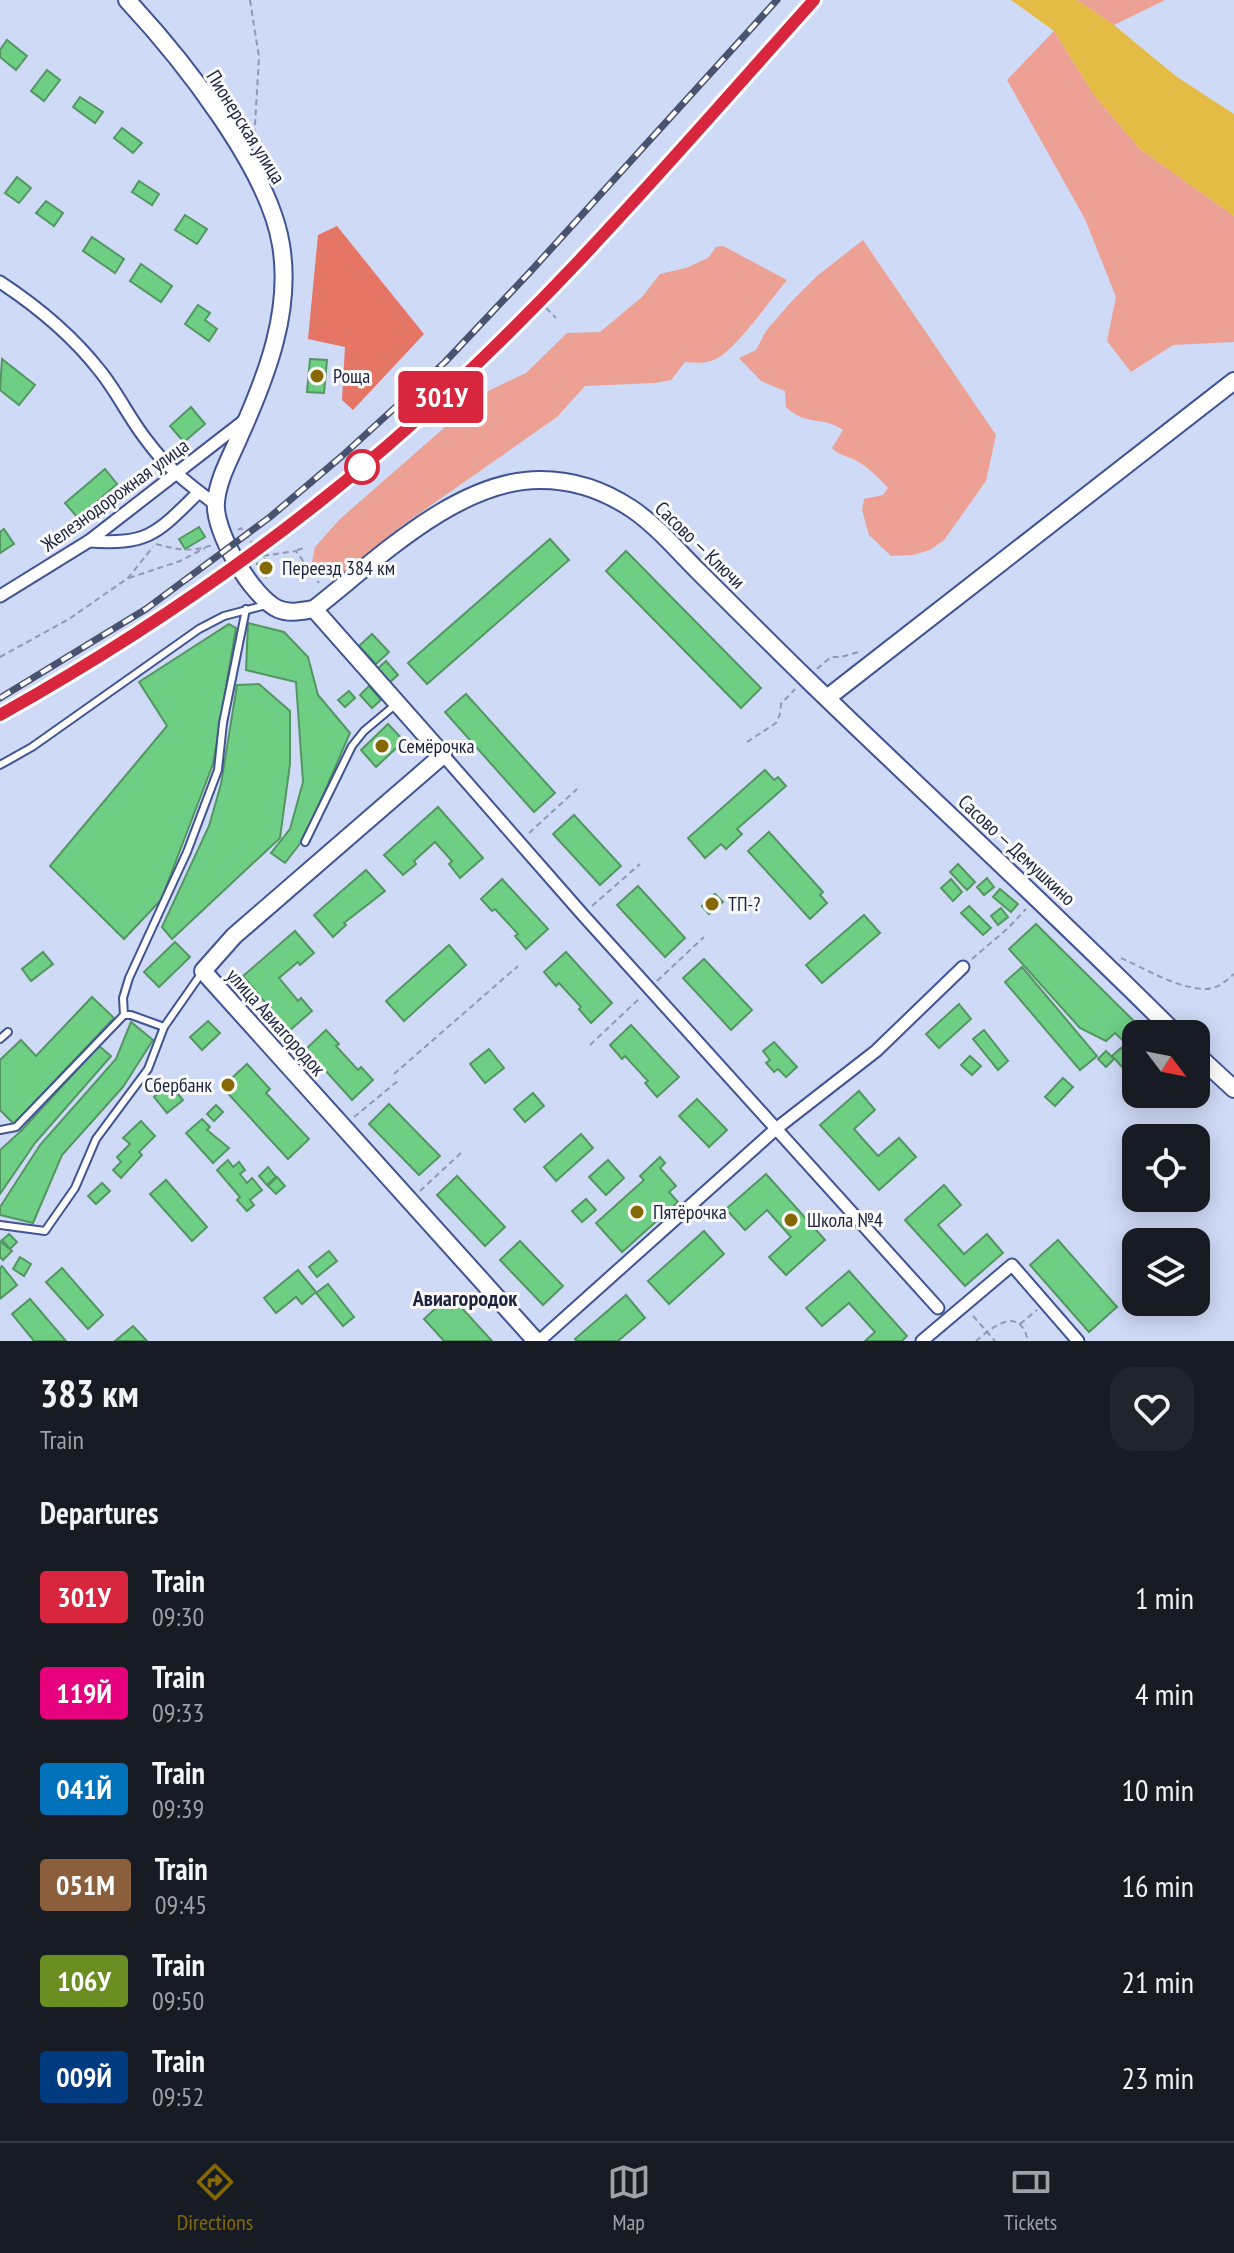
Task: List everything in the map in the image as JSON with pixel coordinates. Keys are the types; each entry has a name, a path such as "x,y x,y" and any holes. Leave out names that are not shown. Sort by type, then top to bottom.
{"street":[{"name":"Пионерская улица","path":"127,0 193,79 250,165 277,225 283,275 282,300 273,348 215,504"},
{"path":"0,282 54,321 77,344 101,372 146,441 178,474 215,504 219,527 229,548 270,604 293,612 314,609 583,915 938,1308"},
{"path":"827,698 1228,386"},
{"name":"Железнодорожная улица","path":"0,596 89,541 248,417"},
{"name":"Сасово — Ключи","path":"314,609 419,527 482,490 524,481 578,485 610,496 647,520 827,698"},
{"path":"89,541 121,543 144,539 199,492"},
{"name":"Сасово — Демушкино","path":"827,698 1037,896 1162,1020"},
{"name":"улица Авиагородок","path":"443,755 234,936 203,971 537,1341 777,1128 876,1051 963,967"},
{"path":"1210,1067 1234,1089"},
{"path":"922,1341 1012,1265 1078,1341"}],"lane":[{"path":"0,765 45,738 199,629 224,616 270,604"},
{"path":"124,1015 123,998 129,978 187,852 218,770 223,723 246,609"},
{"path":"305,842 352,746 364,731 398,703"},
{"path":"0,1225 45,1231 75,1188 96,1139 148,1069 164,1027 203,971"},
{"path":"0,1130 16,1127 124,1015 164,1027"},
{"path":"0,1039 8,1032"}],"path":[{"path":"250,0 259,57 256,131 250,165"},
{"path":"546,308 556,318"},
{"path":"128,578 155,544"},
{"path":"0,657 69,619 128,578 180,561 207,547"},
{"path":"262,556 304,548"},
{"path":"296,551 329,597"},
{"path":"519,841 577,789"},
{"path":"583,915 640,864"},
{"path":"963,967 1008,928 1037,896"},
{"path":"590,1045 704,937"},
{"path":"1119,957 1156,974 1206,989 1220,985 1234,974"},
{"path":"394,1074 518,966"},
{"path":"342,1127 399,1080"},
{"path":"409,1201 463,1151"},
{"path":"1019,1325 1045,1303"},
{"path":"964,1306 995,1341"},
{"path":"976,1341 1005,1321 1025,1330 1028,1341"}],"shaded area":[{"path":"1011,0 1077,0 1114,25 1177,77 1234,114 1234,216 1140,149 1094,95 1054,31"},
{"path":"1077,0 1165,0 1114,25"},
{"path":"1054,31 1094,95 1140,149 1234,216 1234,342 1173,345 1131,372 1107,341 1116,297 1085,219 1007,80"},
{"path":"337,226 424,334 353,410 342,400 345,347 308,339 318,235"},
{"path":"863,240 996,435 986,481 944,540 930,550 913,555 891,556 869,535 862,510 864,499 883,495 888,488 866,467 832,448 843,430 794,413 786,407 785,391 761,381 739,358 756,350 766,331 791,302 817,276"},
{"path":"723,246 787,280 724,354 708,362 685,362 671,380 585,386 557,417 400,527 342,574 334,577 329,566 312,562 315,547 340,519 484,393 526,373 567,333 600,332 642,297 660,274 686,268 708,258 716,247"}],"building":[{"path":"7,40 27,56 16,70 0,57 0,50"},
{"path":"47,70 60,80 44,101 31,91"},
{"path":"80,97 103,112 95,123 73,107"},
{"path":"122,128 142,143 133,153 114,138"},
{"path":"17,177 31,188 19,203 5,193"},
{"path":"139,181 159,194 152,205 132,192"},
{"path":"46,201 63,213 54,226 36,213"},
{"path":"185,215 207,229 197,244 175,230"},
{"path":"92,237 124,259 115,273 83,251"},
{"path":"141,264 172,286 161,302 130,281"},
{"path":"198,305 210,313 205,320 217,329 209,341 185,324"},
{"path":"2,359 35,385 19,405 0,390"},
{"name":"Роща","path":"310,359 327,360 324,393 307,392"},
{"path":"191,407 205,424 184,442 170,426"},
{"path":"105,469 117,484 78,518 65,503"},
{"path":"199,527 205,537 185,549 179,539"},
{"path":"4,529 14,544 0,553 0,532"},
{"path":"550,539 569,560 427,684 408,663"},
{"path":"626,551 761,688 741,708 606,571"},
{"name":"Переезд 384 км","path":"265,559 274,571 266,577 257,564"},
{"path":"248,623 284,632 308,657 318,695 350,733 305,837 285,863 271,853 290,829 303,782 296,682 246,670"},
{"path":"229,624 236,628 213,764 161,900 124,939 50,866 167,726 139,682"},
{"path":"372,634 389,652 376,664 359,646"},
{"path":"386,661 398,675 388,684 376,670"},
{"path":"259,684 290,711 290,764 280,838 172,939 162,927 209,826 221,784 237,685"},
{"path":"369,686 381,700 372,708 360,695"},
{"path":"349,691 355,698 345,707 338,700"},
{"path":"466,694 555,793 534,812 445,712"},
{"name":"Семёрочка","path":"388,724 404,741 376,767 361,750"},
{"path":"765,770 774,780 778,777 786,786 737,829 742,834 726,849 721,844 705,858 688,838"},
{"path":"438,807 483,858 460,878 449,864 452,861 435,842 403,875 384,855"},
{"path":"574,815 621,866 600,885 553,834"},
{"path":"769,832 823,892 820,895 827,903 810,919 748,851"},
{"path":"958,864 975,882 967,890 950,872"},
{"path":"366,870 385,891 344,923 346,925 333,937 314,915"},
{"path":"987,878 994,887 984,895 977,887"},
{"path":"502,879 548,929 526,949 515,936 518,934 481,899"},
{"path":"951,879 962,892 953,901 941,888"},
{"path":"638,886 685,938 665,957 617,905"},
{"path":"1000,889 1018,904 1011,912 993,897"},
{"name":"ТП-?","path":"715,894 723,902 709,914 702,906"},
{"path":"969,906 991,928 983,935 961,913"},
{"path":"1001,908 1008,917 998,925 991,916"},
{"path":"864,915 880,933 822,983 806,965"},
{"path":"1036,924 1133,1020 1122,1020 1122,1040 1115,1033 1106,1041 1080,1028 1009,949"},
{"path":"295,931 314,953 279,978 298,1001 301,998 312,1011 289,1031 243,976"},
{"path":"175,942 190,957 159,987 144,972"},
{"path":"449,945 466,965 404,1021 386,1001"},
{"path":"43,952 53,964 31,981 22,969"},
{"path":"566,952 612,1003 591,1023 559,983 556,986 544,972"},
{"path":"704,959 752,1010 731,1030 683,978"},
{"path":"1022,967 1097,1056 1080,1070 1005,982"},
{"path":"92,997 114,1018 14,1124 0,1110 0,1060 21,1040 36,1056"},
{"path":"959,1004 971,1019 939,1048 926,1034"},
{"path":"208,1021 220,1033 202,1050 190,1037"},
{"path":"131,1022 153,1040 123,1087 62,1155 33,1223 0,1215 0,1207 40,1145 116,1059"},
{"path":"631,1025 679,1077 657,1097 645,1083 648,1081 610,1045"},
{"path":"326,1030 358,1070 361,1067 373,1080 352,1100 306,1049"},
{"path":"984,1030 1008,1061 998,1070 973,1039"},
{"path":"774,1042 797,1067 786,1077 778,1069 774,1072 766,1063 770,1060 763,1051"},
{"path":"99,1046 111,1056 35,1143 0,1194 0,1150"},
{"path":"1121,1048 1122,1067 1112,1056"},
{"path":"489,1049 504,1068 485,1083 470,1064"},
{"path":"1106,1051 1114,1059 1106,1067 1098,1059"},
{"path":"970,1056 981,1066 972,1075 961,1065"},
{"path":"247,1064 270,1089 266,1093 309,1139 288,1159 222,1087"},
{"path":"1063,1078 1073,1087 1055,1106 1045,1097"},
{"path":"170,1084 183,1100 167,1113 154,1097"},
{"path":"859,1091 875,1110 854,1129 878,1156 899,1138 916,1157 879,1190 820,1125"},
{"path":"533,1093 544,1106 525,1122 514,1109"},
{"path":"697,1099 727,1130 709,1147 679,1116"},
{"path":"389,1104 440,1156 419,1175 369,1124"},
{"path":"216,1105 223,1112 214,1121 207,1114"},
{"path":"202,1119 210,1127 207,1130 229,1148 213,1163 186,1133"},
{"path":"141,1121 155,1136 121,1178 113,1170 121,1162 117,1157 130,1144 123,1138"},
{"path":"581,1134 593,1148 556,1181 544,1167"},
{"name":"Пятёрочка","path":"660,1157 665,1163 660,1168 676,1186 669,1192 678,1202 622,1252 596,1223 644,1180 640,1176"},
{"path":"228,1160 233,1167 239,1162 245,1170 240,1174 247,1183 252,1178 262,1190 250,1200 254,1205 247,1211 237,1200 240,1197 217,1170"},
{"path":"608,1160 624,1178 606,1195 589,1177"},
{"path":"268,1167 276,1177 267,1185 259,1176"},
{"name":"Школа №4","path":"766,1174 825,1240 786,1275 769,1257 791,1237 767,1210 745,1230 726,1209"},
{"path":"457,1176 505,1227 485,1246 437,1195"},
{"path":"277,1177 285,1186 276,1194 268,1186"},
{"path":"166,1180 207,1227 192,1241 150,1194"},
{"path":"102,1183 110,1191 96,1204 88,1196"},
{"path":"944,1185 961,1205 938,1225 964,1254 987,1234 1003,1253 965,1286 905,1220"},
{"path":"586,1199 596,1210 582,1222 572,1211"},
{"path":"704,1231 724,1254 669,1304 648,1281"},
{"path":"9,1234 17,1242 10,1249 2,1240"},
{"path":"1058,1240 1117,1307 1089,1332 1030,1265"},
{"path":"0,1241 12,1251 3,1260 0,1257"},
{"path":"520,1241 563,1286 543,1305 500,1260"},
{"path":"329,1251 337,1261 317,1277 309,1267"},
{"path":"20,1257 31,1264 24,1276 13,1269"},
{"path":"2,1266 17,1285 0,1299 0,1268"},
{"path":"62,1268 103,1315 88,1329 46,1282"},
{"path":"298,1270 316,1292 302,1304 296,1297 276,1313 264,1298"},
{"path":"849,1271 907,1336 902,1341 865,1341 875,1332 849,1303 822,1326 806,1308"},
{"path":"328,1284 354,1317 343,1326 316,1293"},
{"path":"450,1295 492,1341 444,1341 424,1319"},
{"path":"626,1295 645,1318 618,1341 576,1341 575,1339"},
{"path":"30,1299 66,1341 34,1341 12,1314"},
{"path":"133,1326 147,1341 115,1341"}],"railway":[{"path":"0,698 146,609 270,517 342,456 445,362 777,0"},
{"path":"0,715 102,655 201,590 296,521 388,446 445,395 555,286 814,0"}],"train":[{"name":"301У","path":"0,715 91,663 176,607 297,521 389,445 476,365 559,281 814,0"}],"place":[{"name":"Роща","path":"317,376"},
{"name":"Переезд 384 км","path":"266,568"},
{"name":"Семёрочка","path":"382,746"},
{"name":"ТП-?","path":"712,904"},
{"name":"Сбербанк","path":"228,1085"},
{"name":"Пятёрочка","path":"637,1212"},
{"name":"Школа №4","path":"791,1220"}],"district":[{"name":"Авиагородок","path":"465,1298"}]}
